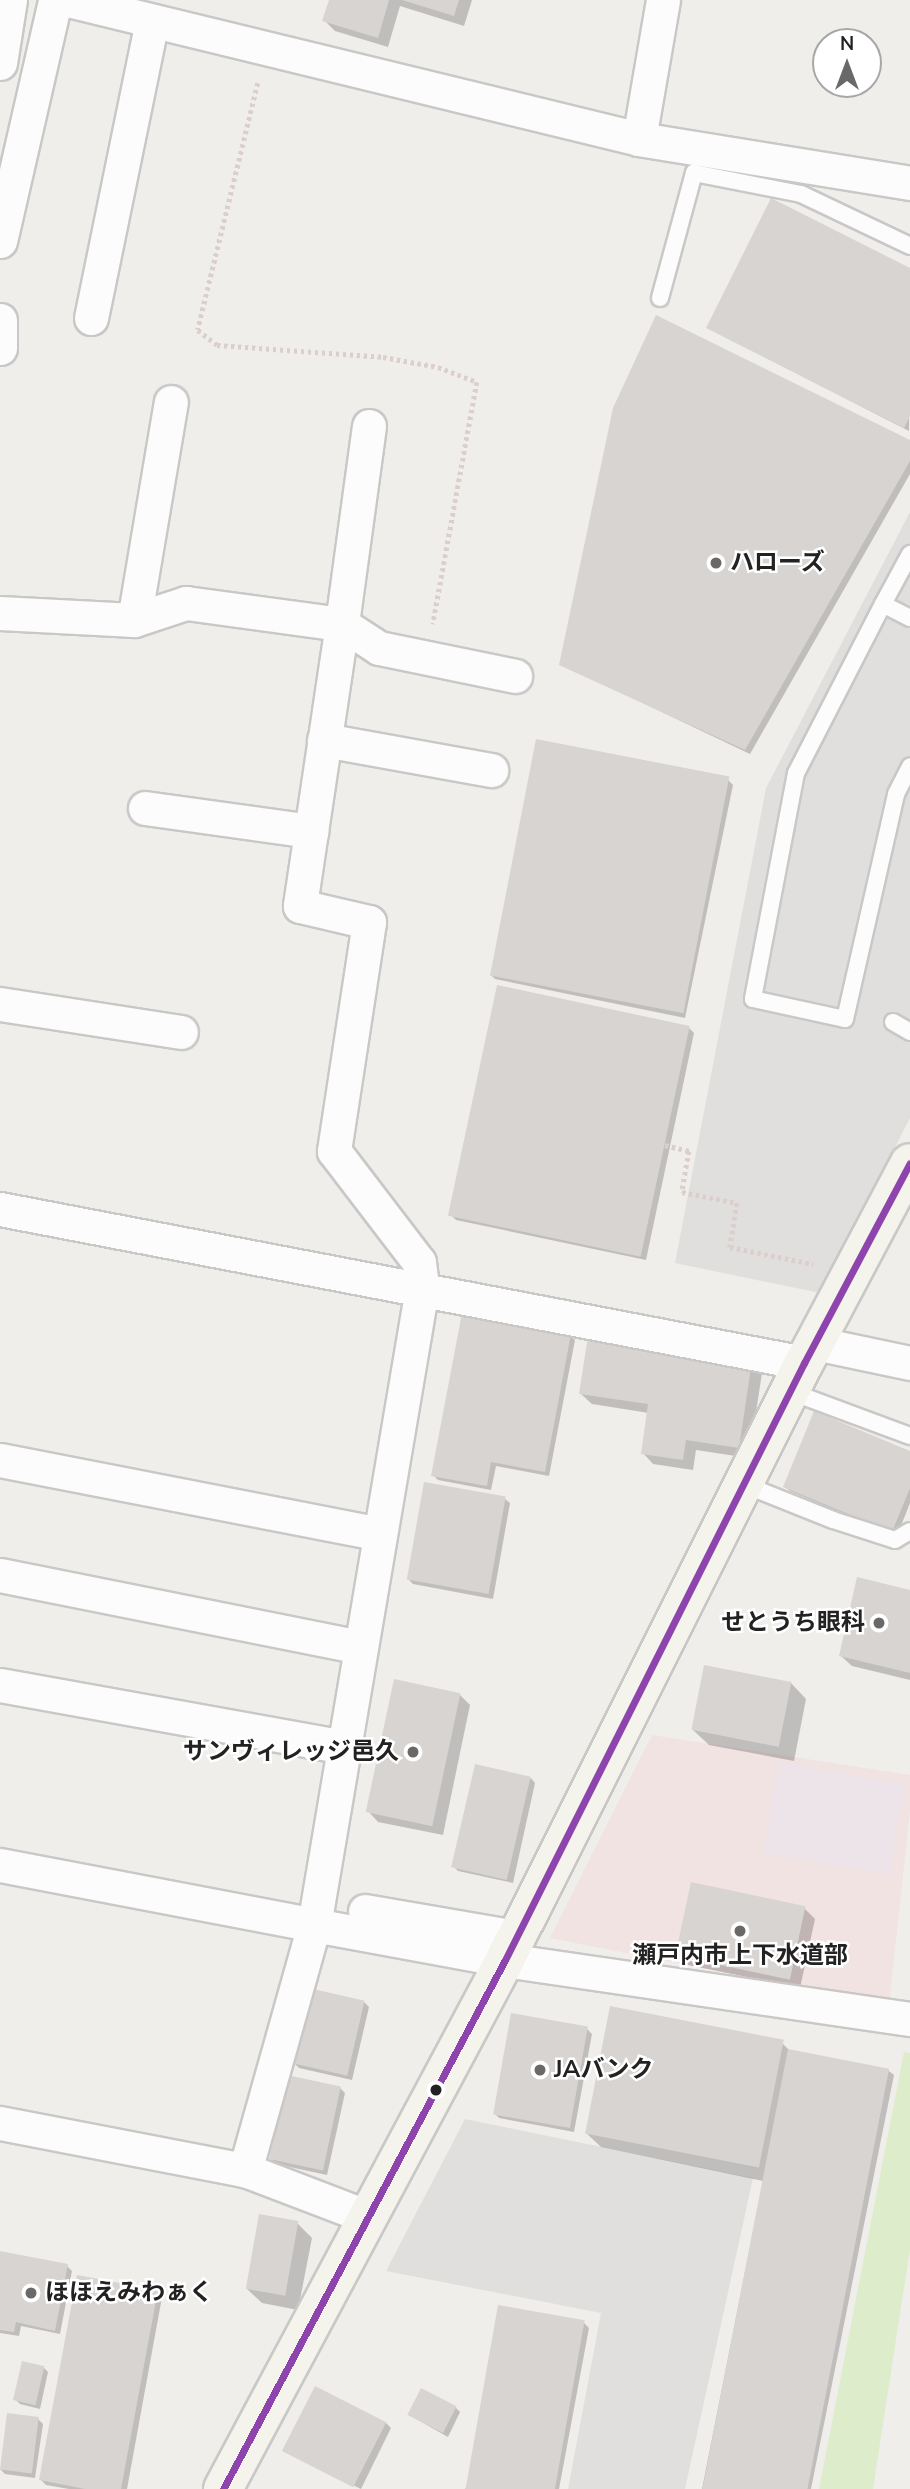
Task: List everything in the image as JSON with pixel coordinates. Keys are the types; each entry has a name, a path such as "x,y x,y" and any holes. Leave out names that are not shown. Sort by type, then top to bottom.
{"main road":[{"path":"223,2489 511,1948 743,1484 910,1163"}],"street":[{"path":"0,63 10,0"},
{"path":"0,241 55,0"},
{"path":"68,0 639,139 910,183"},
{"path":"639,139 663,0"},
{"path":"91,318 152,21"},
{"path":"0,320 0,348"},
{"path":"134,620 171,402"},
{"path":"244,2170 324,1927 344,1747 422,1288 419,1262 334,1151 369,922 300,906 369,426"},
{"path":"0,613 134,620 186,603 342,624 379,648 515,676"},
{"path":"324,740 491,770"},
{"path":"145,808 311,831"},
{"path":"0,1004 181,1032"},
{"path":"0,1209 422,1288 803,1366 910,1363"},
{"path":"0,1460 380,1534"},
{"path":"0,1575 361,1647"},
{"path":"0,1685 344,1747"},
{"path":"0,1865 324,1927"},
{"path":"324,1927 340,1907 511,1948 910,2019"},
{"path":"0,2123 244,2170 368,2217"}],"lane":[{"path":"660,298 694,173 801,194 910,246"},
{"path":"910,554 796,773 753,999 845,1019 896,794 910,766"},
{"path":"883,604 910,618"},
{"path":"893,1022 910,1032"},
{"path":"803,1366 910,1436"},
{"path":"743,1484 833,1520 895,1540 910,1531"}],"path":[{"path":"266,48 198,330 217,345 383,357 438,367 477,382 426,659"},
{"path":"665,1145 689,1151 682,1192 737,1203 730,1247 852,1272"}],"shaded area":[{"path":"910,512 910,1118 820,1293 675,1263 766,788"},
{"path":"652,1735 910,1775 910,1811 889,2005 550,1938"},
{"path":"779,1762 905,1784 889,1875 763,1853"},
{"path":"465,2119 753,2178 685,2489 568,2489 601,2313 386,2271"}],"green space":[{"path":"904,2052 910,2053 910,2249 873,2489 819,2489"}],"building":[{"path":"329,0 389,0 378,38 322,21"},
{"path":"402,0 459,0 454,16"},
{"path":"771,198 910,268 910,416 904,428 706,328"},
{"name":"ハローズ","path":"656,315 910,440 910,461 745,750 559,665 613,408"},
{"path":"536,739 729,777 683,1013 490,976"},
{"path":"497,985 690,1026 641,1257 448,1216"},
{"path":"462,1313 571,1334 545,1472 491,1462 487,1486 431,1476"},
{"path":"588,1336 752,1361 739,1448 686,1440 683,1460 641,1454 648,1404 579,1394"},
{"path":"814,1411 910,1451 910,1488 892,1532 783,1487"},
{"path":"424,1482 506,1496 489,1594 407,1579"},
{"name":"せとうち眼科","path":"857,1577 910,1590 910,1673 839,1656"},
{"path":"704,1665 791,1682 779,1747 691,1730"},
{"name":"サンヴィレッジ邑久","path":"394,1679 461,1693 432,1826 366,1812"},
{"path":"475,1764 531,1777 507,1880 451,1867"},
{"name":"瀬戸内市上下水道部","path":"691,1882 805,1906 790,1980 675,1955"},
{"path":"309,1988 365,2001 347,2076 292,2063"},
{"path":"610,2006 784,2040 759,2167 585,2134"},
{"name":"JAバンク","path":"511,2013 588,2027 570,2128 493,2114"},
{"path":"788,2049 889,2069 807,2489 702,2489"},
{"path":"287,2075 341,2086 323,2171 269,2159"},
{"path":"259,2214 298,2221 285,2296 246,2289"},
{"name":"ほほえみわぁく","path":"0,2251 68,2264 55,2331 16,2322 14,2332 0,2330"},
{"path":"77,2275 158,2290 121,2489 85,2489 39,2480"},
{"path":"498,2305 585,2320 555,2489 466,2489"},
{"path":"22,2361 44,2366 35,2405 13,2400"},
{"path":"315,2386 386,2422 353,2487 282,2451"},
{"path":"421,2388 457,2406 443,2433 407,2415"},
{"path":"7,2413 39,2417 32,2473 0,2470"}],"transit line":[{"path":"223,2489 505,1960 804,1363 910,1163"}],"place":[{"name":"ハローズ","path":"716,563"},
{"name":"せとうち眼科","path":"879,1623"},
{"name":"サンヴィレッジ邑久","path":"413,1752"},
{"name":"瀬戸内市上下水道部","path":"740,1931"},
{"name":"JAバンク","path":"540,2070"},
{"name":"ほほえみわぁく","path":"31,2293"}]}
